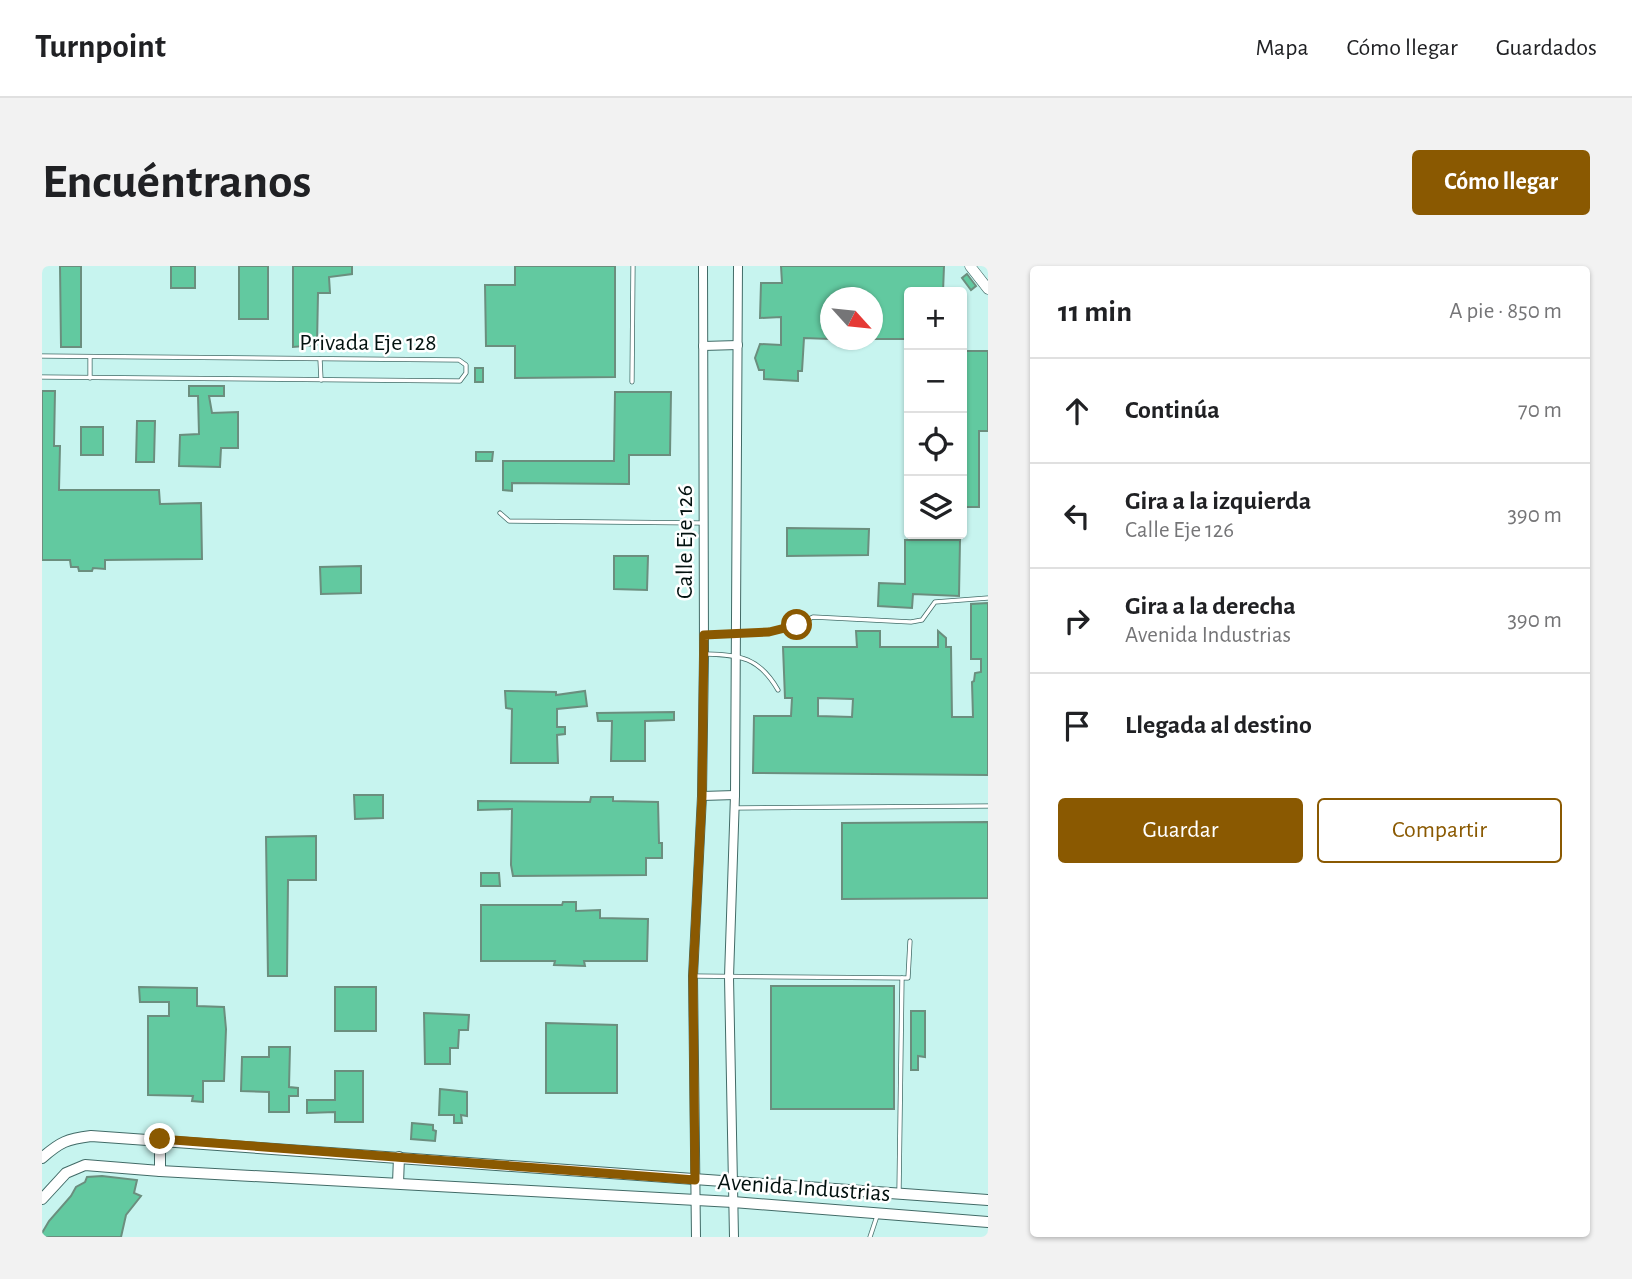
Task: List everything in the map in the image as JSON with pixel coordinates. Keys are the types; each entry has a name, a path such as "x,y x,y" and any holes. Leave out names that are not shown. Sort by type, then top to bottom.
{"main road":[{"name":"Avenida Industrias","path":"42,1158 68,1138 91,1136 160,1139 988,1200"},
{"path":"160,1139 160,1171"},
{"path":"398,1183 399,1157"},
{"name":"Avenida Industrias","path":"42,1199 66,1173 85,1165 733,1202 988,1222"}],"street":[{"name":"Calle Eje 126","path":"696,1237 693,976 702,796 704,654 703,266"},
{"path":"734,1237 729,977 735,808 738,266"},
{"path":"970,266 988,289"},
{"path":"703,346 738,345"},
{"path":"702,796 735,795"}],"lane":[{"path":"632,382 633,266"},
{"name":"Privada Eje 128","path":"42,356 459,360 466,365 466,373 460,381 42,377"},
{"path":"90,357 90,378"},
{"path":"320,359 321,380"},
{"path":"500,513 509,520 703,523"},
{"path":"704,635 780,630 813,617 911,622 922,620 935,602 988,598"},
{"path":"704,654 736,655 749,659 771,677 778,690"},
{"path":"735,808 988,806"},
{"path":"693,976 908,978 910,941"},
{"path":"899,1193 902,978"},
{"path":"870,1237 878,1213"}],"building":[{"path":"60,266 81,266 81,347 61,347"},
{"path":"171,266 195,266 195,288 171,288"},
{"path":"239,266 268,266 268,319 239,319"},
{"path":"293,266 352,266 352,274 329,277 330,293 318,293 317,345 293,347"},
{"path":"515,266 615,266 615,377 515,378 515,346 486,346 485,285 515,285"},
{"path":"781,266 944,266 943,287 904,287 904,339 883,339 883,287 820,287 820,339 804,338 802,371 798,371 798,381 764,379 764,370 759,370 755,358 760,344 781,345 781,317 760,318 761,283 782,283"},
{"path":"967,274 976,286 971,290 962,278"},
{"path":"967,351 988,351 988,431 979,431 979,507 967,507"},
{"path":"475,368 483,368 483,382 475,382"},
{"path":"189,386 224,386 224,396 209,396 212,413 238,412 238,448 221,448 220,467 179,466 180,435 199,434 198,396 189,396"},
{"path":"42,391 55,391 54,446 60,446 59,490 159,490 160,504 201,503 202,559 105,560 105,569 93,568 92,571 79,571 78,567 71,567 70,560 42,560"},
{"path":"615,392 671,392 670,455 629,455 629,484 512,483 512,491 503,490 503,461 614,461"},
{"path":"137,421 155,421 154,462 136,462"},
{"path":"81,427 103,427 103,455 81,455"},
{"path":"476,452 493,452 492,461 476,461"},
{"path":"787,528 869,529 868,555 787,556"},
{"path":"905,540 960,540 959,596 913,594 912,608 878,606 879,583 905,584"},
{"path":"614,556 648,556 647,590 614,589"},
{"path":"361,566 361,593 321,594 320,567"},
{"path":"988,603 988,775 753,773 754,716 791,716 792,698 785,698 783,647 857,647 856,631 880,631 880,647 938,647 938,631 946,638 946,647 951,647 952,717 973,717 972,682 975,673 981,672 981,659 971,659 971,604","holes":["818,698 853,699 852,717 818,716"]},
{"path":"505,691 556,692 556,695 585,691 587,706 557,709 557,727 565,727 565,734 557,735 558,763 511,763 512,709 506,708"},
{"path":"674,712 674,720 645,721 645,761 611,761 612,721 598,721 597,713"},
{"path":"354,795 383,795 383,818 355,819"},
{"path":"591,797 613,797 613,801 658,802 662,858 646,858 646,875 513,876 512,809 478,810 478,801 590,802"},
{"path":"988,822 988,898 842,899 842,823"},
{"path":"316,836 316,880 288,880 287,976 268,976 266,837"},
{"path":"481,873 499,873 500,886 481,886"},
{"path":"563,902 576,902 576,911 600,910 600,918 648,919 647,961 584,961 585,966 554,965 555,961 481,961 481,905 562,905"},
{"path":"771,986 894,986 894,1109 771,1109"},
{"path":"139,987 197,988 197,1006 224,1007 224,1081 203,1081 203,1102 192,1101 193,1096 148,1095 148,1016 169,1016 169,1002 140,1002"},
{"path":"335,987 376,987 376,1031 335,1031"},
{"path":"911,1011 925,1011 925,1057 918,1056 918,1070 911,1070"},
{"path":"424,1013 469,1015 468,1030 459,1030 458,1048 450,1048 450,1064 425,1064"},
{"path":"546,1023 617,1025 617,1093 546,1093"},
{"path":"269,1047 290,1047 289,1087 298,1088 298,1096 289,1096 289,1112 269,1112 269,1092 241,1091 242,1057 269,1057"},
{"path":"335,1071 363,1071 363,1122 335,1122 335,1112 307,1113 307,1100 335,1100"},
{"path":"440,1089 467,1092 467,1116 461,1115 462,1123 454,1123 454,1115 439,1115"},
{"path":"412,1123 433,1125 433,1130 436,1131 435,1141 411,1139"},
{"path":"87,1177 137,1180 134,1193 141,1196 126,1215 121,1237 42,1237 49,1221 76,1187 85,1182"}],"route":[{"path":"160,1139 695,1180 693,976 702,796 704,635 769,632 797,625"}]}
